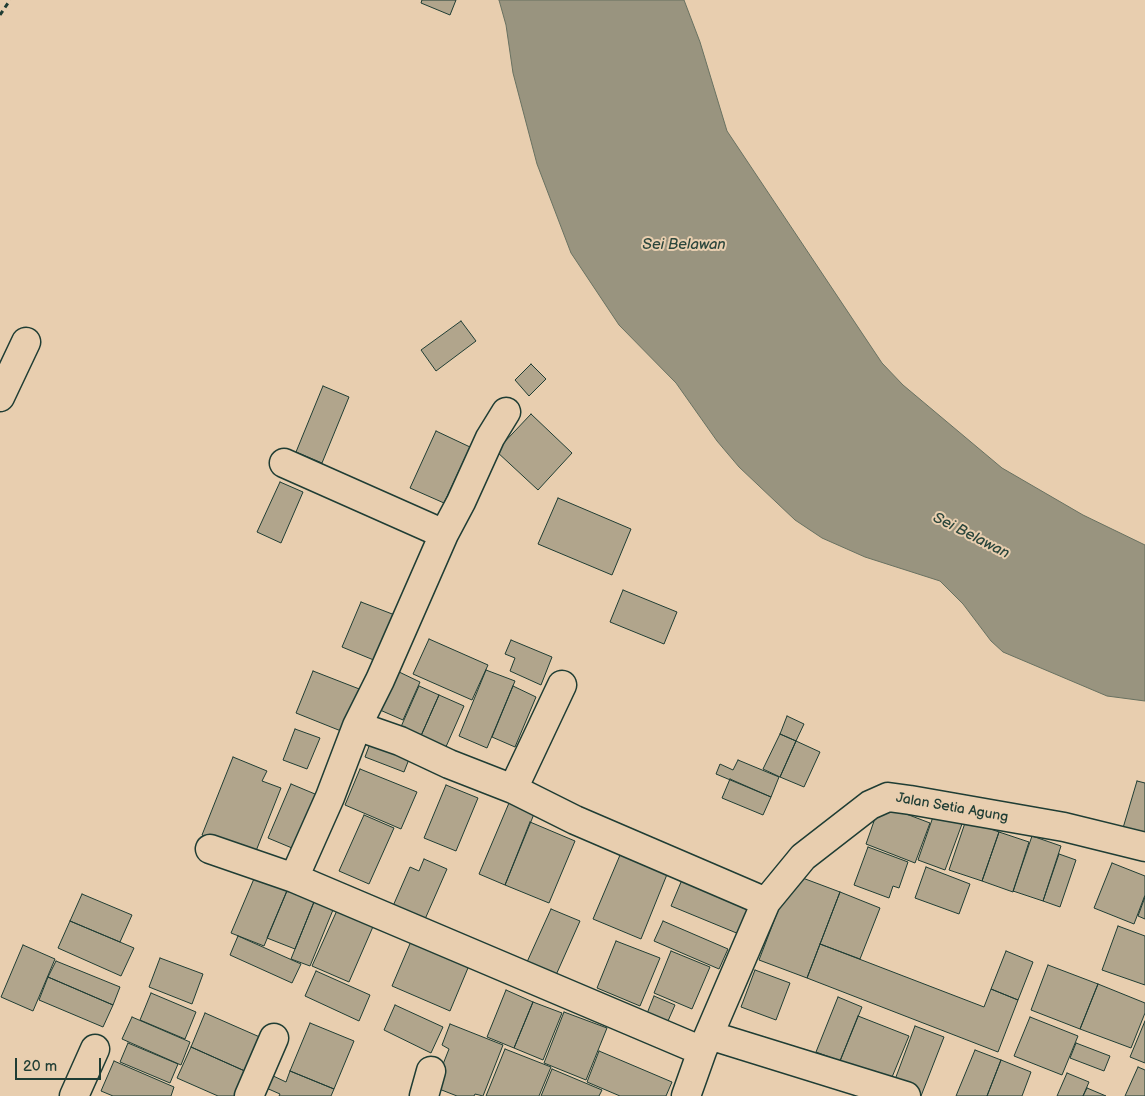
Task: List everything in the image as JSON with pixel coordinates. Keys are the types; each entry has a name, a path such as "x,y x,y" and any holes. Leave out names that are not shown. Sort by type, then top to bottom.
{"street":[{"path":"0,397 26,342"},
{"path":"294,878 330,797 357,726 380,680 444,534 461,502 490,438 506,412"},
{"path":"284,464 444,534"},
{"path":"513,789 562,685"},
{"path":"357,726 400,741 449,764 513,789 575,820 766,902"},
{"name":"Jalan Setia Agung","path":"686,1096 706,1043 766,902 803,857 870,805 888,798 1064,828 1145,848"},
{"path":"210,848 294,878 706,1043 906,1096"},
{"path":"249,1096 274,1038"},
{"path":"74,1096 95,1049"}],"path":[{"path":"0,15 10,0"}],"water":[{"name":"Sei Belawan","path":"499,0 684,0 700,42 727,131 882,363 903,385 1002,468 1083,515 1145,545 1145,701 1107,696 1003,652 991,641 963,604 940,581 865,557 822,538 795,520 739,467 717,441 676,383 619,325 571,253 537,164 513,73 506,25"}],"building":[{"path":"422,0 456,0 450,15 421,3"},
{"path":"461,321 476,341 436,371 421,350"},
{"path":"531,364 546,379 529,396 515,380"},
{"path":"323,386 349,397 322,463 296,452"},
{"path":"531,414 572,453 538,490 496,451"},
{"path":"436,431 470,447 444,503 410,488"},
{"path":"280,482 303,492 281,543 257,532"},
{"path":"558,498 631,529 612,575 538,544"},
{"path":"623,590 677,612 664,644 610,622"},
{"path":"361,602 400,617 381,663 342,647"},
{"path":"429,639 488,665 472,700 413,674"},
{"path":"511,640 552,657 541,685 510,671 515,658 505,654"},
{"path":"486,670 515,681 487,748 459,736"},
{"path":"313,671 367,692 351,735 296,713"},
{"path":"397,671 420,682 403,720 380,710"},
{"path":"419,686 439,695 420,738 400,729"},
{"path":"513,686 536,697 515,747 492,737"},
{"path":"439,695 464,706 445,749 420,738"},
{"path":"787,716 804,724 796,741 780,734"},
{"path":"295,729 320,738 307,769 283,760"},
{"path":"374,733 413,749 404,772 365,757"},
{"path":"780,734 796,741 780,777 763,769"},
{"path":"796,741 820,752 804,787 780,777"},
{"path":"233,757 267,771 262,781 281,788 254,856 202,835"},
{"path":"738,760 779,777 771,797 716,774 720,764 733,770"},
{"path":"360,769 417,792 401,829 345,805"},
{"path":"730,779 771,797 763,815 722,798"},
{"path":"1137,781 1145,783 1145,835 1123,828"},
{"path":"291,784 327,799 304,853 268,838"},
{"path":"446,785 478,798 456,851 424,838"},
{"path":"509,803 534,814 505,885 479,874"},
{"path":"880,804 930,823 915,863 866,844"},
{"path":"934,814 962,824 945,870 918,860"},
{"path":"364,815 394,828 369,884 339,871"},
{"path":"966,820 999,832 982,881 949,870"},
{"path":"530,822 575,841 549,903 505,885"},
{"path":"999,832 1029,842 1013,892 982,881"},
{"path":"1032,836 1061,846 1043,901 1013,891"},
{"path":"868,847 908,862 899,888 893,886 889,898 854,885"},
{"path":"623,848 670,867 641,939 593,919"},
{"path":"1059,854 1076,860 1060,907 1043,901"},
{"path":"424,859 447,869 422,926 393,906 410,867 419,871"},
{"path":"1112,863 1145,876 1145,895 1134,924 1094,908"},
{"path":"926,867 970,884 959,914 915,898"},
{"path":"256,874 289,886 264,946 231,933"},
{"path":"792,874 840,892 807,978 759,960"},
{"path":"684,875 752,903 739,934 671,906"},
{"path":"289,886 316,897 295,949 267,938"},
{"path":"840,892 880,908 860,959 820,944"},
{"path":"82,894 132,915 120,942 70,921"},
{"path":"316,897 335,905 310,966 291,959"},
{"path":"1145,897 1145,919 1138,916"},
{"path":"339,906 375,922 349,982 312,966"},
{"path":"551,909 580,921 556,975 527,962"},
{"path":"70,921 134,948 121,976 58,948"},
{"path":"663,921 728,949 719,969 654,941"},
{"path":"1118,926 1145,936 1145,985 1102,970"},
{"path":"415,932 473,956 450,1011 392,986"},
{"path":"238,936 301,964 292,983 230,955"},
{"path":"616,941 660,958 640,1006 597,988"},
{"path":"820,944 984,1007 991,989 1018,1000 998,1052 807,978"},
{"path":"23,945 55,959 33,1011 1,997"},
{"path":"671,951 710,967 692,1009 654,993"},
{"path":"1006,951 1033,962 1018,1000 991,989"},
{"path":"160,958 203,974 192,1004 149,987"},
{"path":"56,961 120,987 113,1005 48,977"},
{"path":"1048,965 1098,984 1080,1029 1031,1010"},
{"path":"755,970 790,983 776,1020 741,1007"},
{"path":"316,971 370,995 359,1021 305,996"},
{"path":"48,977 113,1005 103,1027 39,1000"},
{"path":"1098,984 1145,1003 1145,1013 1131,1048 1080,1029"},
{"path":"506,990 533,1002 514,1048 487,1037"},
{"path":"151,993 196,1012 185,1039 140,1020"},
{"path":"654,996 675,1005 664,1030 644,1021"},
{"path":"838,997 862,1007 840,1061 816,1052"},
{"path":"533,1002 562,1013 543,1060 514,1048"},
{"path":"395,1005 443,1027 431,1053 384,1030"},
{"path":"564,1012 607,1028 586,1080 544,1063"},
{"path":"205,1013 262,1038 247,1072 191,1047"},
{"path":"858,1016 909,1036 890,1082 840,1061"},
{"path":"132,1017 190,1042 181,1065 122,1039"},
{"path":"1030,1017 1078,1036 1062,1075 1014,1056"},
{"path":"1145,1021 1145,1063 1130,1057"},
{"path":"310,1023 354,1041 334,1089 290,1071"},
{"path":"450,1024 503,1045 483,1096 475,1094 474,1096 457,1096 434,1087 449,1049 442,1045"},
{"path":"915,1026 944,1037 921,1096 893,1085"},
{"path":"128,1043 178,1064 170,1083 120,1062"},
{"path":"1076,1043 1110,1056 1104,1071 1070,1058"},
{"path":"191,1047 247,1072 236,1096 218,1096 177,1078"},
{"path":"505,1049 551,1067 539,1096 486,1096"},
{"path":"975,1050 1001,1060 987,1096 956,1096"},
{"path":"599,1051 672,1082 666,1096 620,1096 587,1082"},
{"path":"1001,1060 1031,1072 1022,1096 987,1096"},
{"path":"114,1061 174,1087 171,1096 113,1096 101,1091"},
{"path":"1138,1067 1145,1070 1145,1096 1125,1096"},
{"path":"552,1069 602,1090 599,1096 541,1096"},
{"path":"290,1071 334,1089 331,1096 279,1096 280,1094 264,1087 269,1074 286,1082"},
{"path":"1067,1073 1089,1082 1083,1096 1057,1096"},
{"path":"1087,1088 1106,1096 1083,1096"}]}
